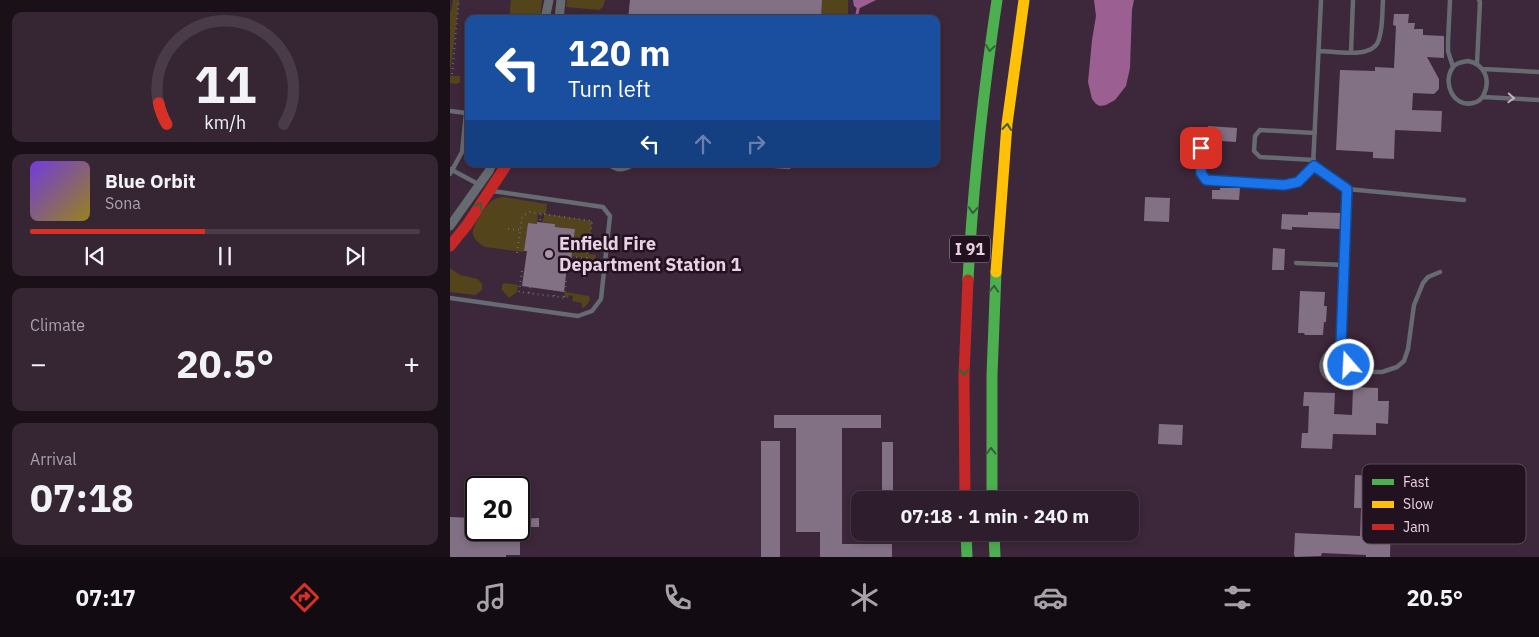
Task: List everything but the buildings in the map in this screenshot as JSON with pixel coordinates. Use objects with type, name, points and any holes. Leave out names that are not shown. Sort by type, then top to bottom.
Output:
[{"type":"main road","name":"I 91","points":[[965,491],[964,368],[970,242],[983,102],[997,0]]},
{"type":"main road","name":"I 91","points":[[992,491],[991,375],[996,262],[1008,121],[1024,0]]},
{"type":"main road","points":[[450,246],[467,225],[485,187],[504,167]]},
{"type":"main road","points":[[967,541],[968,557]]},
{"type":"main road","points":[[994,541],[995,557]]},
{"type":"street","points":[[546,15],[548,0]]},
{"type":"street","points":[[559,15],[561,0]]},
{"type":"street","points":[[450,226],[485,187],[491,167]]},
{"type":"lane","points":[[1201,148],[1201,173],[1206,180],[1284,185],[1298,182],[1314,166],[1321,0]]},
{"type":"lane","points":[[1351,52],[1353,0]]},
{"type":"lane","points":[[1319,51],[1364,53],[1375,48],[1379,40],[1383,0]]},
{"type":"lane","points":[[1450,0],[1448,51],[1453,67]]},
{"type":"lane","points":[[1477,63],[1479,0]]},
{"type":"lane","points":[[1468,61],[1477,63],[1483,70],[1486,79],[1486,89],[1483,97],[1477,102],[1467,104],[1457,101],[1451,94],[1449,84],[1453,67],[1459,62],[1468,61]]},
{"type":"lane","points":[[1483,70],[1539,72]]},
{"type":"lane","points":[[1483,97],[1539,100]]},
{"type":"lane","points":[[450,111],[465,113]]},
{"type":"lane","points":[[450,298],[578,316],[592,311],[601,299],[610,216],[603,207],[485,187],[451,171],[462,152],[465,123]]},
{"type":"lane","points":[[1314,160],[1260,157],[1254,151],[1254,143],[1255,136],[1260,130],[1315,133]]},
{"type":"lane","points":[[1314,166],[1347,189],[1464,200]]},
{"type":"lane","points":[[612,167],[622,170],[628,167]]},
{"type":"lane","points":[[1341,344],[1326,356],[1322,363],[1322,373],[1327,380],[1334,382],[1341,382],[1349,372],[1347,357],[1341,344],[1347,189]]},
{"type":"lane","points":[[1296,263],[1344,265]]},
{"type":"lane","points":[[1349,372],[1382,372],[1397,367],[1404,360],[1408,349],[1414,304],[1422,283],[1428,277],[1440,272]]},
{"type":"path","points":[[452,74],[459,0]]},
{"type":"path","points":[[517,252],[524,215],[530,212],[592,221],[584,282]]},
{"type":"path","points":[[540,220],[541,214]]},
{"type":"path","points":[[508,229],[520,230]]},
{"type":"path","points":[[571,256],[587,258]]},
{"type":"path","points":[[522,271],[519,292],[566,297],[566,280]]},
{"type":"path","points":[[529,293],[530,287]]},
{"type":"path","points":[[554,290],[554,296]]},
{"type":"shaded area","points":[[453,0],[459,0],[450,74],[450,12]]},
{"type":"shaded area","points":[[511,0],[542,0],[540,15],[509,15]]},
{"type":"shaded area","points":[[567,0],[605,0],[603,7],[599,10],[566,7]]},
{"type":"shaded area","points":[[822,0],[848,0],[848,15],[821,15]]},
{"type":"shaded area","points":[[853,0],[876,0],[858,9],[854,6]]},
{"type":"shaded area","points":[[1094,0],[1134,0],[1130,68],[1126,86],[1115,100],[1100,106],[1092,99],[1088,82],[1096,16]]},
{"type":"shaded area","points":[[450,74],[451,76],[460,76],[460,82],[457,84],[450,83]]},
{"type":"shaded area","points":[[503,197],[547,204],[546,214],[592,221],[588,254],[596,255],[594,269],[586,268],[587,258],[571,256],[575,229],[555,227],[555,224],[542,222],[545,214],[538,213],[537,224],[528,223],[524,252],[485,247],[479,243],[473,236],[475,224],[490,202]]},
{"type":"shaded area","points":[[450,268],[460,275],[478,279],[482,284],[482,290],[475,295],[450,292]]},
{"type":"shaded area","points":[[504,283],[518,285],[517,292],[509,298],[502,290]]},
{"type":"shaded area","points":[[565,292],[589,296],[590,300],[582,308],[582,303],[572,301],[573,296],[564,297]]},
{"type":"waterway","points":[[857,15],[858,9]]},
{"type":"traffic: fast","points":[[968,280],[979,140],[997,0]]},
{"type":"traffic: fast","points":[[992,491],[992,375],[996,272]]},
{"type":"traffic: fast","points":[[966,541],[967,557]]},
{"type":"traffic: fast","points":[[994,541],[995,557]]},
{"type":"traffic: slow","points":[[996,272],[1007,124],[1024,0]]},
{"type":"traffic: jam","points":[[450,246],[467,225],[505,167]]},
{"type":"traffic: jam","points":[[965,491],[964,375],[968,280]]},
{"type":"place","name":"Enfield Fire Department Station 1","points":[[549,254]]},
{"type":"route","points":[[1201,148],[1201,173],[1206,180],[1284,185],[1298,182],[1314,166],[1347,189],[1341,344],[1349,365]]}]
